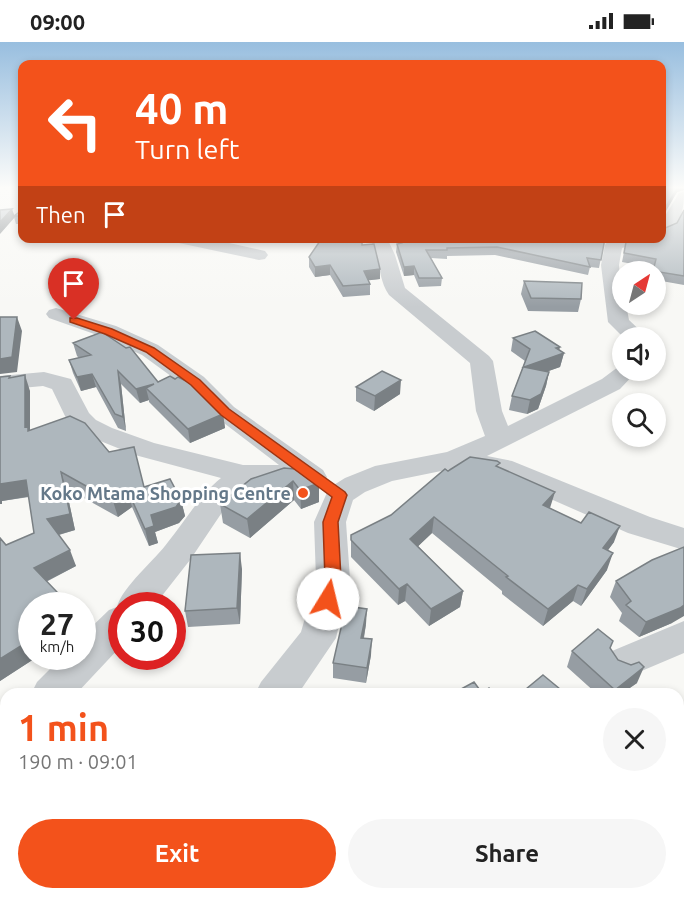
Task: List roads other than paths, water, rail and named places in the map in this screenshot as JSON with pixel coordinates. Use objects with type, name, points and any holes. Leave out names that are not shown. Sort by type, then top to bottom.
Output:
[{"type":"street","points":[[203,243],[259,255]]},
{"type":"street","points":[[379,243],[387,255],[389,276],[396,291],[482,361],[489,411],[500,440]]},
{"type":"street","points":[[621,243],[614,245],[610,265],[619,322],[625,327]]},
{"type":"street","points":[[56,314],[108,331],[150,350],[195,382],[225,412],[340,495]]},
{"type":"street","points":[[0,383],[44,379],[62,384],[78,416],[87,426],[144,449],[243,474],[311,476]]},
{"type":"street","points":[[280,688],[318,638],[333,579],[330,522],[340,495],[355,485],[385,473],[454,460],[500,440],[614,381]]},
{"type":"street","points":[[454,460],[502,466],[629,521],[684,539]]},
{"type":"street","points":[[146,592],[179,552],[216,498],[243,474]]},
{"type":"street","points":[[57,688],[108,635]]},
{"type":"street","points":[[625,662],[684,636]]},
{"type":"place","name":"Koko Mtama Shopping Centre","points":[[303,493]]}]
